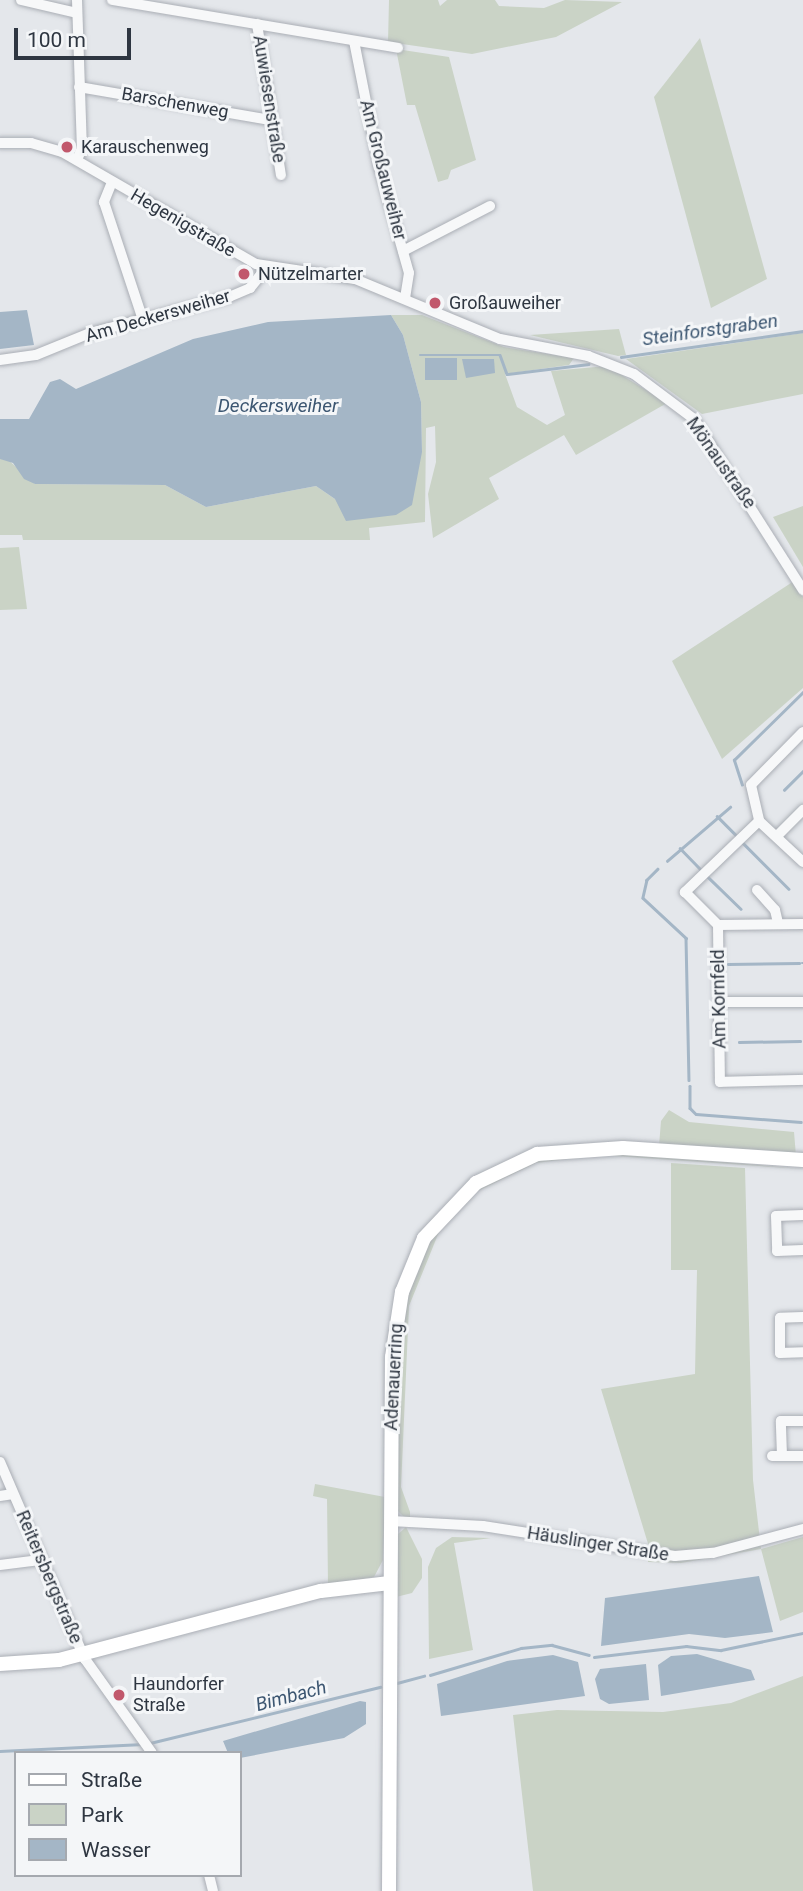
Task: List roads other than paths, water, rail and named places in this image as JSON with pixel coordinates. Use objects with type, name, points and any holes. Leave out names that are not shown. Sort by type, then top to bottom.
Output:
[{"type":"main road","name":"Adenauerring","points":[[389,1891],[392,1357],[399,1306],[417,1252],[454,1201],[512,1162],[568,1149],[803,1160]]},
{"type":"main road","points":[[0,1664],[83,1654],[321,1591],[390,1583]]},
{"type":"street","points":[[21,0],[77,13]]},
{"type":"street","points":[[77,0],[82,148],[77,159]]},
{"type":"street","points":[[112,0],[398,48]]},
{"type":"street","name":"Auwiesenstraße","points":[[257,23],[270,120],[281,175]]},
{"type":"street","name":"Am Großauweiher","points":[[354,41],[379,167],[410,278],[405,298]]},
{"type":"street","name":"Barschenweg","points":[[79,87],[270,120]]},
{"type":"street","name":"Hegenigstraße","points":[[0,144],[31,143],[77,159],[111,182],[267,267],[341,276],[405,298],[500,339],[611,363]]},
{"type":"street","points":[[111,182],[104,202],[143,320]]},
{"type":"street","points":[[403,251],[490,206]]},
{"type":"street","name":"Am Deckersweiher","points":[[0,360],[36,355],[90,332],[229,298],[250,288],[267,267]]},
{"type":"street","name":"Mönaustraße","points":[[611,363],[652,386],[694,419],[803,590]]},
{"type":"street","points":[[803,732],[751,785],[759,821],[803,862]]},
{"type":"street","points":[[777,836],[803,810]]},
{"type":"street","name":"Am Kornfeld","points":[[759,821],[685,892],[718,925],[720,1082],[803,1080]]},
{"type":"street","points":[[757,890],[775,910],[778,923]]},
{"type":"street","points":[[718,925],[803,924]]},
{"type":"street","points":[[721,1002],[803,1002]]},
{"type":"street","points":[[803,1215],[776,1216],[777,1251],[803,1250]]},
{"type":"street","points":[[803,1317],[780,1318],[780,1353],[803,1352]]},
{"type":"street","points":[[803,1420],[781,1421],[777,1456],[803,1455]]},
{"type":"street","name":"Reitersbergstraße","points":[[0,1462],[40,1560],[83,1654],[147,1747]]},
{"type":"street","points":[[0,1496],[13,1494]]},
{"type":"street","name":"Häuslinger Straße","points":[[391,1521],[483,1526],[675,1556],[713,1553],[803,1529]]},
{"type":"street","points":[[0,1565],[40,1560]]},
{"type":"water","points":[[27,310],[34,345],[0,349],[0,312]]},
{"type":"water","name":"Deckersweiher","points":[[391,315],[403,335],[421,402],[422,452],[412,505],[396,515],[346,521],[335,499],[316,486],[206,507],[165,485],[35,484],[24,479],[13,463],[0,459],[0,419],[29,419],[50,382],[60,379],[76,389],[193,339],[268,322]]},
{"type":"water","points":[[425,358],[457,358],[457,380],[425,380]]},
{"type":"water","points":[[462,359],[494,359],[495,373],[466,378]]},
{"type":"water","points":[[759,1576],[773,1632],[725,1638],[689,1634],[601,1646],[605,1598]]},
{"type":"water","points":[[697,1654],[751,1670],[755,1680],[661,1696],[658,1665],[671,1656]]},
{"type":"water","points":[[553,1655],[578,1662],[585,1696],[441,1716],[437,1684],[507,1661]]},
{"type":"water","points":[[646,1664],[649,1700],[609,1704],[600,1699],[595,1679],[600,1669]]},
{"type":"water","points":[[360,1701],[366,1702],[366,1724],[344,1738],[242,1758],[242,1751],[227,1751],[223,1741]]},
{"type":"waterway","name":"Steinforstgraben","points":[[621,357],[803,331]]},
{"type":"waterway","name":"Steinforstgraben","points":[[420,355],[500,355],[507,374],[588,364]]},
{"type":"waterway","points":[[742,785],[734,760],[803,692]]},
{"type":"waterway","points":[[784,790],[803,771]]},
{"type":"waterway","points":[[667,861],[730,807]]},
{"type":"waterway","points":[[717,816],[737,836]]},
{"type":"waterway","points":[[742,842],[789,889]]},
{"type":"waterway","points":[[680,848],[702,871]]},
{"type":"waterway","points":[[658,869],[647,880],[643,898],[686,938],[689,1080]]},
{"type":"waterway","points":[[707,876],[741,909]]},
{"type":"waterway","points":[[728,964],[799,963]]},
{"type":"waterway","points":[[739,1042],[800,1041]]},
{"type":"waterway","points":[[690,1086],[690,1108],[696,1114],[801,1122]]},
{"type":"waterway","name":"Bimbach","points":[[594,1657],[686,1646],[721,1650],[803,1633]]},
{"type":"waterway","name":"Bimbach","points":[[430,1675],[521,1648],[552,1645],[589,1655]]},
{"type":"waterway","name":"Bimbach","points":[[397,1683],[424,1676]]},
{"type":"waterway","name":"Bimbach","points":[[150,1743],[380,1687]]},
{"type":"waterway","name":"Bimbach","points":[[0,1751],[143,1744]]},
{"type":"place","name":"Karauschenweg","points":[[67,147]]},
{"type":"place","name":"Nützelmarter","points":[[244,274]]},
{"type":"place","name":"Großauweiher","points":[[435,303]]},
{"type":"place","name":"Haundorfer Straße","points":[[119,1695]]}]
